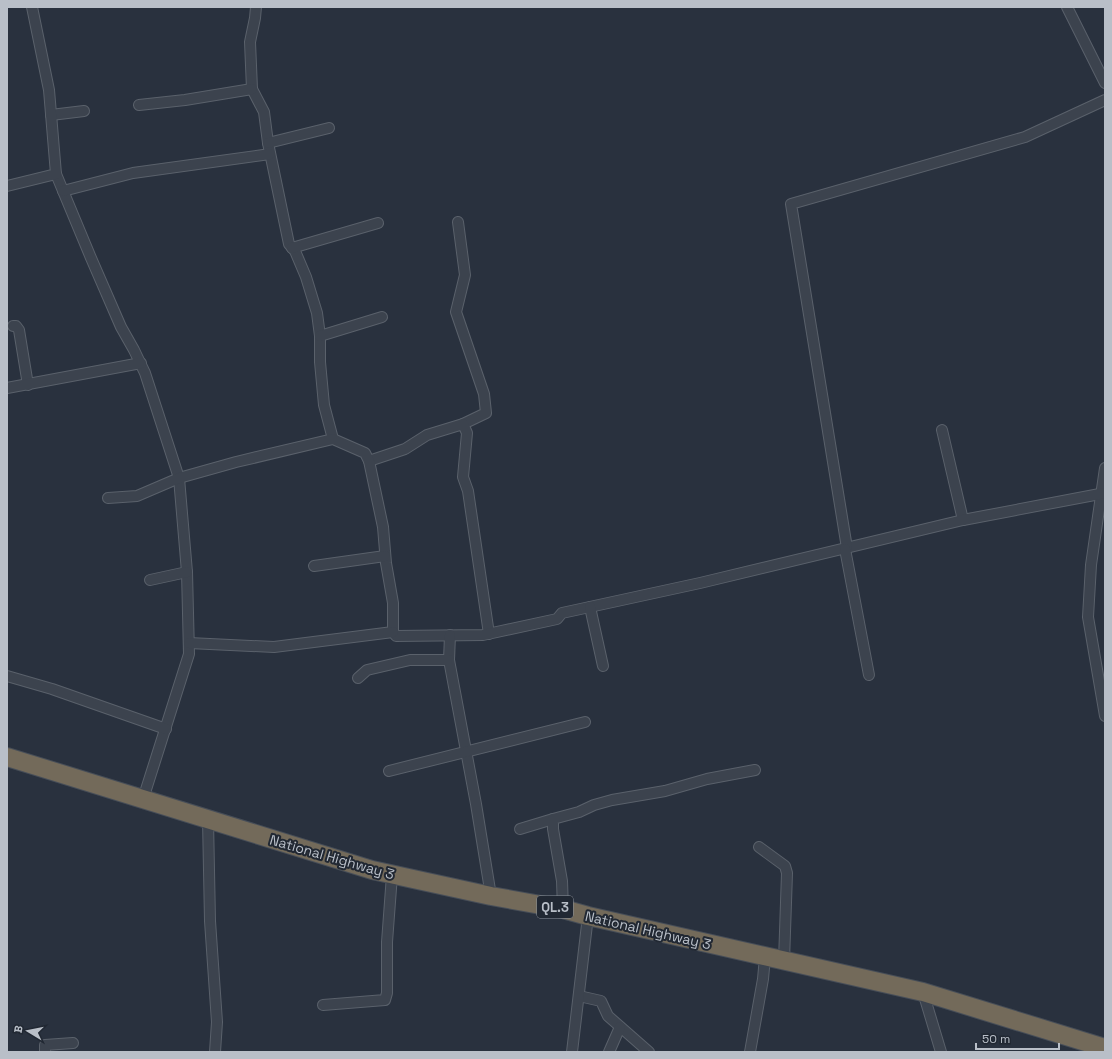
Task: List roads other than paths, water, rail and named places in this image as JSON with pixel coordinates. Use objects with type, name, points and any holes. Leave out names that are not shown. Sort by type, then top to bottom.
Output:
[{"type":"highway","name":"National Highway 3","points":[[7,757],[372,870],[491,896],[563,909],[765,957],[923,992],[1105,1048]]},
{"type":"street","points":[[32,7],[48,90],[56,174],[122,327],[141,363],[179,478],[187,572],[189,654],[143,799]]},
{"type":"street","points":[[256,7],[250,42],[252,89],[264,112],[270,154],[289,244],[306,277],[317,313],[320,336],[320,362],[324,405],[333,439]]},
{"type":"street","points":[[1067,7],[1105,83]]},
{"type":"street","points":[[139,105],[185,100],[252,89]]},
{"type":"street","points":[[869,675],[846,548],[791,204],[1025,137],[1105,100]]},
{"type":"street","points":[[51,115],[84,111]]},
{"type":"street","points":[[268,143],[329,128]]},
{"type":"street","points":[[63,191],[134,173],[270,154]]},
{"type":"street","points":[[7,186],[56,174]]},
{"type":"street","points":[[370,461],[405,449],[427,435],[463,424],[486,413],[484,394],[456,312],[465,275],[458,222]]},
{"type":"street","points":[[292,248],[378,223]]},
{"type":"street","points":[[320,336],[382,317]]},
{"type":"street","points":[[12,326],[16,326],[19,330],[28,385]]},
{"type":"street","points":[[7,388],[141,363]]},
{"type":"street","points":[[463,424],[467,433],[463,477],[468,491],[489,634]]},
{"type":"street","points":[[942,430],[963,520]]},
{"type":"street","points":[[108,498],[137,496],[179,478],[236,462],[333,439],[365,453],[370,461],[384,527],[385,556],[393,603],[393,632],[396,636],[489,634],[557,619],[562,613],[700,583],[963,520],[1103,494]]},
{"type":"street","points":[[1105,468],[1103,494],[1091,565],[1088,617],[1101,674],[1105,716]]},
{"type":"street","points":[[314,566],[385,556]]},
{"type":"street","points":[[150,580],[187,572]]},
{"type":"street","points":[[590,607],[603,666]]},
{"type":"street","points":[[189,643],[274,647],[393,632]]},
{"type":"street","points":[[450,635],[449,660],[491,896]]},
{"type":"street","points":[[358,678],[367,670],[410,660],[449,660]]},
{"type":"street","points":[[7,676],[52,689],[166,729]]},
{"type":"street","points":[[389,772],[585,722]]},
{"type":"street","points":[[520,829],[579,812],[594,805],[612,800],[665,792],[707,779],[755,770]]},
{"type":"street","points":[[553,819],[553,830],[562,881],[563,909]]},
{"type":"street","points":[[208,820],[210,921],[217,1022],[215,1052]]},
{"type":"street","points":[[759,847],[785,866],[787,873],[784,961]]},
{"type":"street","points":[[323,1005],[385,1000],[387,993],[387,942],[392,875]]},
{"type":"street","points":[[572,1052],[588,916]]},
{"type":"street","points":[[750,1052],[763,979],[765,957]]},
{"type":"street","points":[[923,992],[941,1052]]},
{"type":"street","points":[[579,996],[601,1001],[608,1016],[649,1052]]},
{"type":"street","points":[[609,1052],[620,1027]]},
{"type":"street","points":[[45,1052],[45,1045],[72,1043]]}]
